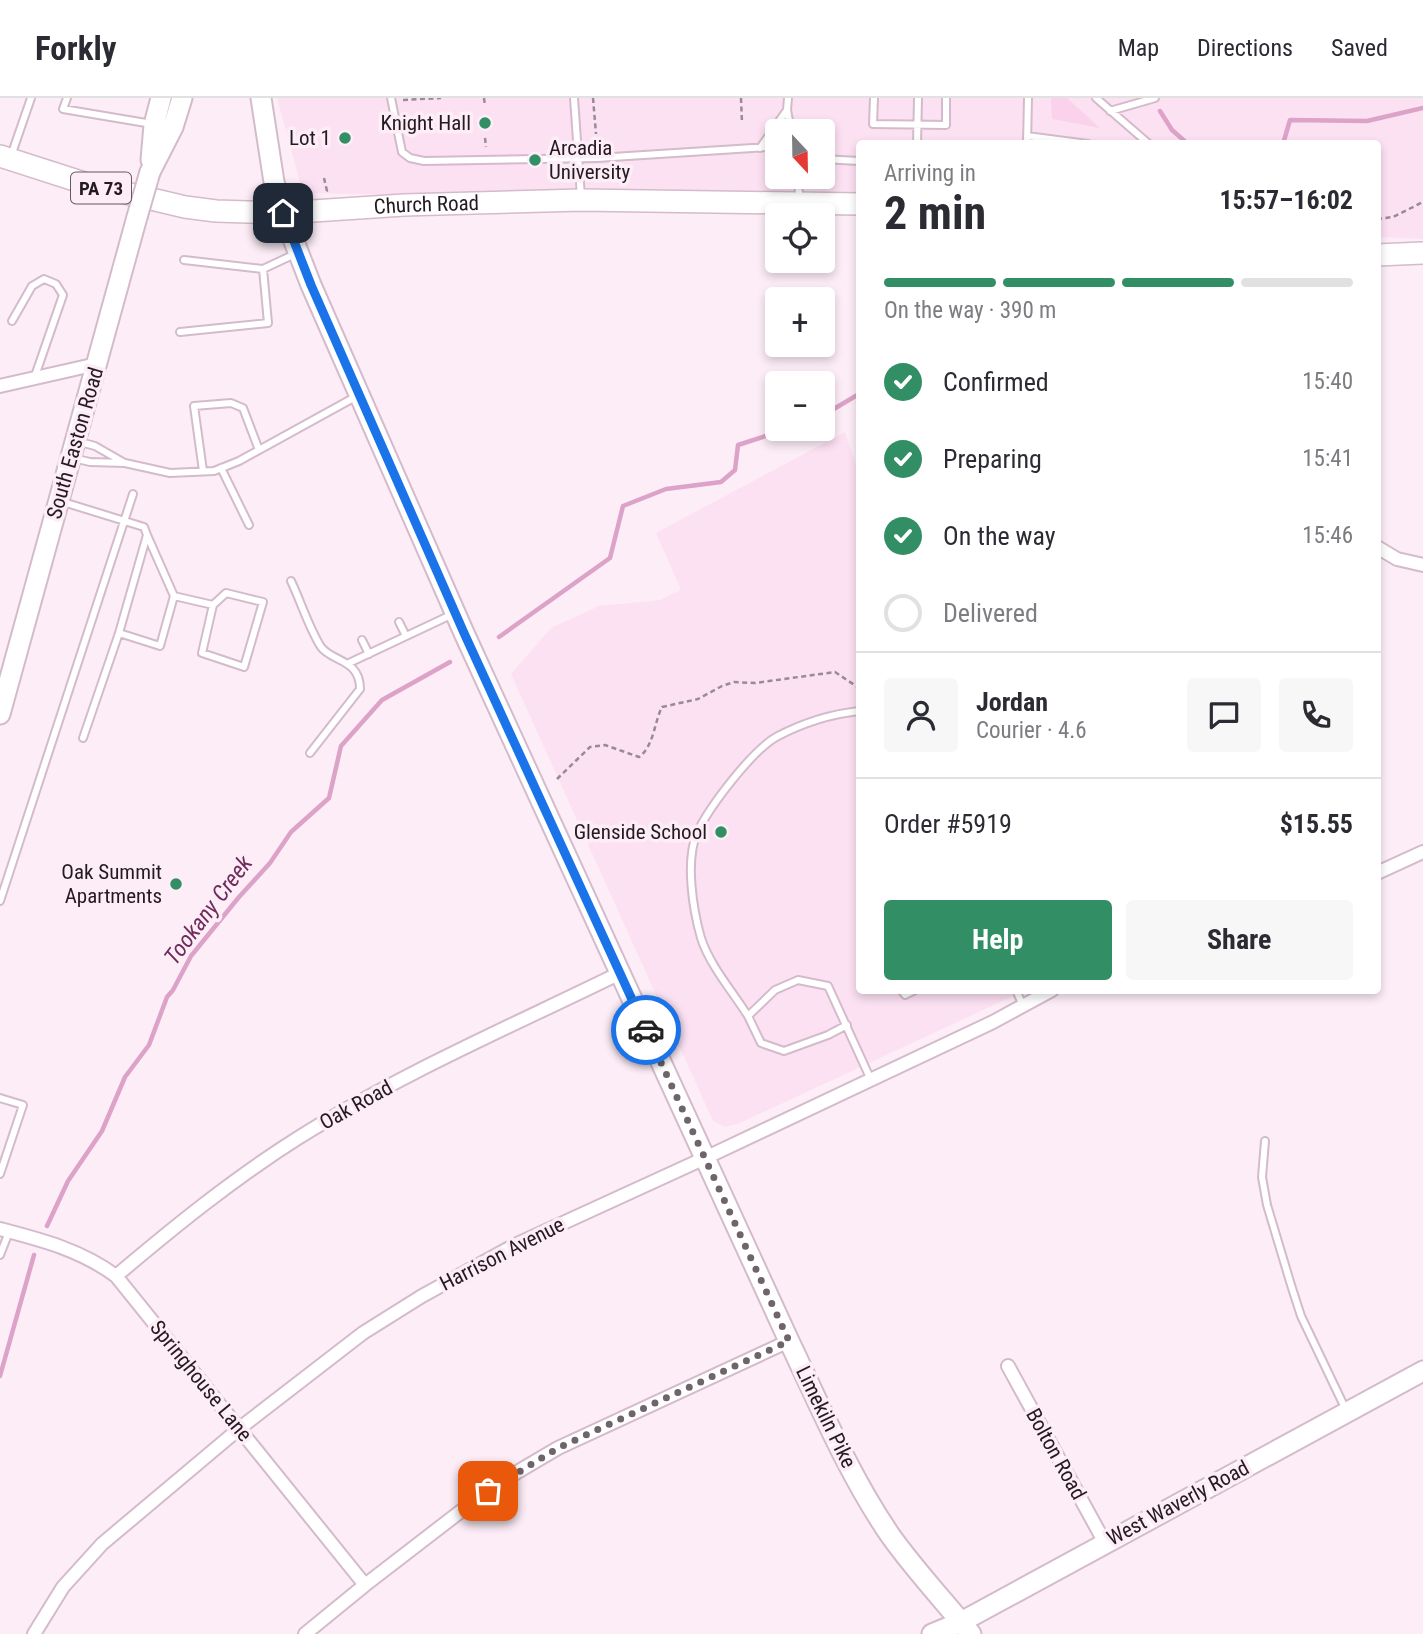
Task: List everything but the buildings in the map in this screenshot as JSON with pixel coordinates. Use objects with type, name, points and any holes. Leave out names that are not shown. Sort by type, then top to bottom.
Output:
[{"type":"main road","name":"South Easton Road","points":[[150,172],[154,124],[161,98]]},
{"type":"main road","name":"South Easton Road","points":[[0,714],[150,172],[173,127],[182,98]]},
{"type":"main road","name":"Limekiln Pike","points":[[261,98],[274,182],[298,252],[455,614],[789,1341],[863,1492],[891,1536],[966,1628]]},
{"type":"main road","name":"Church Road","points":[[5,158],[84,183],[185,207],[216,211],[283,213],[404,205],[581,200],[800,203]]},
{"type":"main road","name":"Church Road","points":[[835,204],[856,204]]},
{"type":"main road","points":[[1381,255],[1423,253]]},
{"type":"main road","name":"West Waverly Road","points":[[932,1634],[966,1628],[1105,1543],[1423,1371]]},
{"type":"street","points":[[0,386],[97,364]]},
{"type":"street","points":[[1381,549],[1397,559],[1423,565]]},
{"type":"street","points":[[1381,871],[1423,852]]},
{"type":"street","name":"Oak Road","points":[[116,1276],[191,1213],[298,1138],[397,1081],[620,973]]},
{"type":"street","name":"Harrison Avenue","points":[[34,1634],[63,1587],[102,1544],[240,1428],[363,1333],[422,1296],[515,1245],[871,1080],[1045,994]]},
{"type":"street","name":"Springhouse Lane","points":[[4,1230],[55,1244],[88,1257],[116,1276],[365,1585]]},
{"type":"street","points":[[305,1634],[488,1491],[558,1448],[789,1341]]},
{"type":"street","name":"Bolton Road","points":[[1008,1366],[1105,1543]]},
{"type":"lane","points":[[5,158],[30,98]]},
{"type":"lane","points":[[67,98],[63,109],[154,124]]},
{"type":"lane","points":[[391,98],[402,152],[410,158],[424,161],[579,158],[765,149]]},
{"type":"lane","points":[[574,98],[581,200]]},
{"type":"lane","points":[[788,98],[789,119]]},
{"type":"lane","points":[[874,98],[873,124],[917,126],[946,125],[946,98]]},
{"type":"lane","points":[[917,140],[918,98]]},
{"type":"lane","points":[[1027,140],[1028,98]]},
{"type":"lane","points":[[1096,98],[1144,140]]},
{"type":"lane","points":[[1110,111],[1155,98]]},
{"type":"lane","points":[[760,148],[787,110]]},
{"type":"lane","points":[[835,160],[856,161]]},
{"type":"lane","points":[[798,189],[800,203]]},
{"type":"lane","points":[[184,260],[263,269],[298,252]]},
{"type":"lane","points":[[180,332],[268,323],[263,269]]},
{"type":"lane","points":[[12,321],[32,286],[44,279],[56,284],[63,295],[34,378]]},
{"type":"lane","points":[[74,449],[90,462],[125,463],[170,473],[221,468],[359,395]]},
{"type":"lane","points":[[203,471],[194,406],[231,404],[243,408],[259,450]]},
{"type":"lane","points":[[74,449],[95,446],[125,463]]},
{"type":"lane","points":[[221,468],[249,526]]},
{"type":"lane","points":[[0,901],[132,494]]},
{"type":"lane","points":[[59,501],[144,527],[148,535],[174,596],[160,646],[119,633]]},
{"type":"lane","points":[[83,738],[119,633],[148,535]]},
{"type":"lane","points":[[291,581],[323,649],[349,663],[360,684],[360,689],[310,753]]},
{"type":"lane","points":[[226,593],[263,602],[244,667],[202,653],[213,606],[226,593]]},
{"type":"lane","points":[[174,596],[213,606]]},
{"type":"lane","points":[[349,663],[455,614]]},
{"type":"lane","points":[[399,622],[406,636]]},
{"type":"lane","points":[[362,640],[369,654]]},
{"type":"lane","points":[[847,1025],[784,1051],[761,1043],[748,1016],[702,940],[691,869],[696,835],[718,799],[748,763],[776,737],[840,713],[856,711]]},
{"type":"lane","points":[[748,1016],[775,990],[798,980],[828,986],[871,1080]]},
{"type":"lane","points":[[1018,994],[1023,1006]]},
{"type":"lane","points":[[0,1098],[23,1105],[0,1174]]},
{"type":"lane","points":[[1265,1141],[1262,1177],[1267,1205],[1291,1285],[1301,1316],[1347,1412]]},
{"type":"lane","points":[[0,1255],[4,1230]]},
{"type":"path","points":[[403,100],[440,98]]},
{"type":"path","points":[[484,98],[485,106]]},
{"type":"path","points":[[593,98],[596,134]]},
{"type":"path","points":[[741,98],[742,123]]},
{"type":"path","points":[[485,138],[486,147]]},
{"type":"path","points":[[322,194],[327,191],[324,178]]},
{"type":"path","points":[[1381,218],[1393,217],[1423,202]]},
{"type":"path","points":[[557,779],[590,747],[605,745],[639,757],[645,753],[653,736],[662,708],[698,699],[722,685],[835,672],[856,686]]},
{"type":"shaded area","name":"Arcadia University","points":[[277,98],[1423,98],[1423,239],[1381,237],[1381,140],[856,140],[856,210],[835,209],[835,203],[765,203],[765,205],[642,199],[303,193]]},
{"type":"shaded area","points":[[1051,98],[1067,98],[1100,128],[1052,119]]},
{"type":"shaded area","name":"Glenside School","points":[[845,432],[856,465],[856,994],[1018,994],[740,1123],[725,1127],[713,1121],[511,674],[551,628],[599,606],[660,600],[681,590],[656,533],[828,441],[835,441],[835,437]]},
{"type":"waterway","name":"Tookany Creek","points":[[1284,140],[1290,120],[1367,121],[1423,108]]},
{"type":"waterway","points":[[1160,111],[1172,130],[1183,140]]},
{"type":"waterway","name":"Tookany Creek","points":[[835,408],[856,396]]},
{"type":"waterway","name":"Tookany Creek","points":[[499,637],[610,558],[623,506],[666,489],[721,482],[735,470],[738,445],[765,436]]},
{"type":"waterway","name":"Tookany Creek","points":[[47,1226],[68,1181],[102,1131],[125,1077],[149,1045],[167,997],[191,956],[270,863],[291,832],[329,798],[341,746],[382,700],[450,662]]},
{"type":"waterway","name":"Tookany Creek","points":[[0,1376],[34,1255]]},
{"type":"way so far","points":[[488,1491],[558,1448],[789,1341],[646,1030]]},
{"type":"place","name":"Knight Hall","points":[[485,123]]},
{"type":"place","name":"Lot 1","points":[[345,138]]},
{"type":"place","name":"Arcadia University","points":[[535,160]]},
{"type":"place","name":"Glenside School","points":[[721,832]]},
{"type":"place","name":"Oak Summit Apartments","points":[[176,884]]},
{"type":"route","points":[[283,213],[311,285],[464,633],[646,1030]]}]
